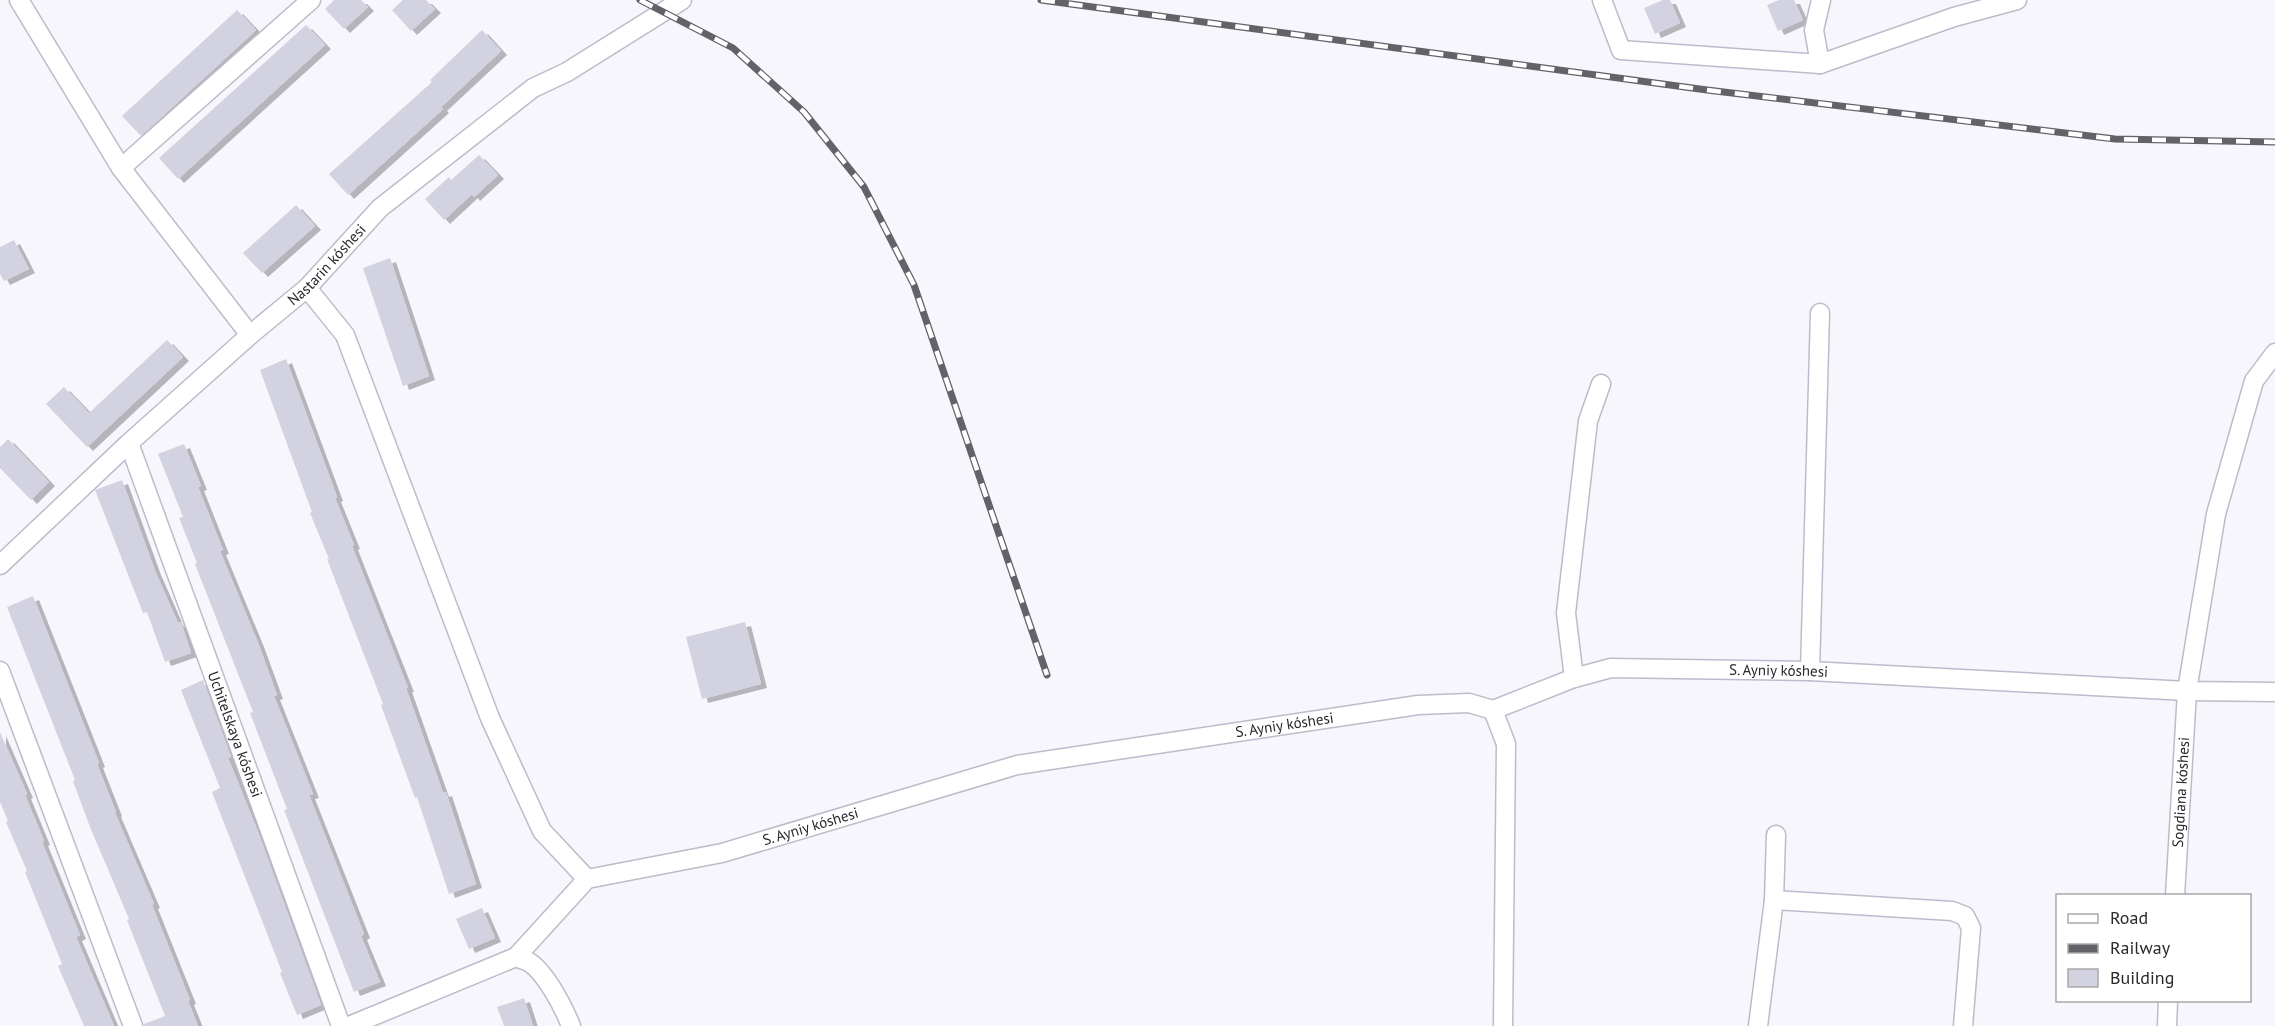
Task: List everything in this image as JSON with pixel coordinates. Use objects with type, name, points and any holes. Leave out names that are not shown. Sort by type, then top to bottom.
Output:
[{"type":"street","points":[[19,0],[122,168],[250,335]]},
{"type":"street","points":[[122,168],[311,0]]},
{"type":"street","name":"Nastarin kóshesi","points":[[0,565],[129,443],[250,335],[307,288],[380,208],[533,88],[567,72],[682,0]]},
{"type":"street","points":[[1602,0],[1621,50],[1820,64],[1954,17],[2017,0]]},
{"type":"street","points":[[1820,64],[1814,30],[1821,0]]},
{"type":"street","points":[[307,288],[345,335],[490,718],[542,831],[587,879],[516,957],[350,1026]]},
{"type":"street","points":[[1810,671],[1820,313]]},
{"type":"street","name":"Sogdiana kóshesi","points":[[2175,894],[2187,691],[2216,514],[2254,381],[2275,354]]},
{"type":"street","points":[[1574,678],[1566,613],[1587,432],[1601,384]]},
{"type":"street","name":"Uchitelskaya kóshesi","points":[[129,443],[341,1026]]},
{"type":"street","name":"S. Ayniy kóshesi","points":[[587,879],[722,853],[1017,765],[1418,705],[1469,703],[1492,710],[1574,678],[1611,668],[1810,671],[2187,691],[2275,692]]},
{"type":"street","points":[[0,671],[133,1026]]},
{"type":"street","points":[[1492,710],[1506,744],[1503,1026]]},
{"type":"street","points":[[1758,1026],[1774,900],[1776,835]]},
{"type":"street","points":[[1774,900],[1952,910],[1965,916],[1971,928],[1963,1026]]},
{"type":"street","points":[[516,957],[530,963],[543,976],[567,1014],[571,1026]]},
{"type":"street","points":[[2167,1026],[2168,1002]]},
{"type":"building","points":[[334,0],[361,0],[368,7],[344,29],[325,9]]},
{"type":"building","points":[[403,0],[426,0],[435,9],[411,31],[392,10]]},
{"type":"building","points":[[1663,0],[1670,0],[1680,23],[1655,34],[1644,8]]},
{"type":"building","points":[[1779,0],[1794,0],[1803,20],[1778,31],[1767,5]]},
{"type":"building","points":[[237,10],[256,30],[141,136],[122,116]]},
{"type":"building","points":[[306,25],[325,45],[178,179],[159,158]]},
{"type":"building","points":[[482,30],[501,51],[441,107],[443,109],[348,195],[329,174],[432,82],[430,80]]},
{"type":"building","points":[[479,155],[498,175],[474,197],[472,194],[444,220],[425,199],[449,177],[451,180]]},
{"type":"building","points":[[296,205],[315,226],[262,273],[243,253]]},
{"type":"building","points":[[14,240],[29,269],[4,281],[0,274],[0,247]]},
{"type":"building","points":[[390,258],[429,376],[403,386],[363,268]]},
{"type":"building","points":[[167,340],[183,357],[87,447],[46,404],[64,387],[89,413]]},
{"type":"building","points":[[286,359],[354,545],[352,546],[408,688],[406,688],[443,793],[446,792],[476,884],[449,894],[417,797],[415,798],[381,705],[383,704],[310,513],[312,512],[260,370]]},
{"type":"building","points":[[8,439],[49,482],[31,500],[0,468],[0,447]]},
{"type":"building","points":[[184,444],[223,550],[220,551],[258,643],[277,695],[274,696],[313,794],[309,795],[364,934],[361,936],[380,982],[354,992],[284,810],[287,809],[250,713],[253,712],[195,564],[197,563],[179,518],[183,517],[158,454]]},
{"type":"building","points":[[122,480],[155,571],[178,623],[181,622],[191,653],[165,662],[147,612],[143,613],[95,490]]},
{"type":"building","points":[[33,596],[99,763],[97,764],[115,813],[154,904],[152,905],[198,1026],[144,1026],[144,1024],[165,1016],[127,920],[129,919],[90,827],[73,781],[75,780],[7,607]]},
{"type":"building","points":[[745,622],[761,684],[702,699],[686,637]]},
{"type":"building","points":[[203,680],[231,757],[228,758],[258,832],[321,1005],[297,1015],[212,792],[220,788],[181,690]]},
{"type":"building","points":[[0,732],[27,794],[25,795],[44,841],[42,842],[80,935],[76,937],[114,1026],[84,1026],[58,966],[62,964],[0,802]]},
{"type":"building","points":[[482,908],[495,938],[469,949],[456,919]]},
{"type":"building","points":[[524,998],[533,1026],[504,1026],[497,1007]]},
{"type":"railway","points":[[640,0],[733,48],[804,112],[864,187],[914,285],[1047,675]]},
{"type":"railway","points":[[1041,0],[1707,90],[2115,139],[2275,142]]}]
